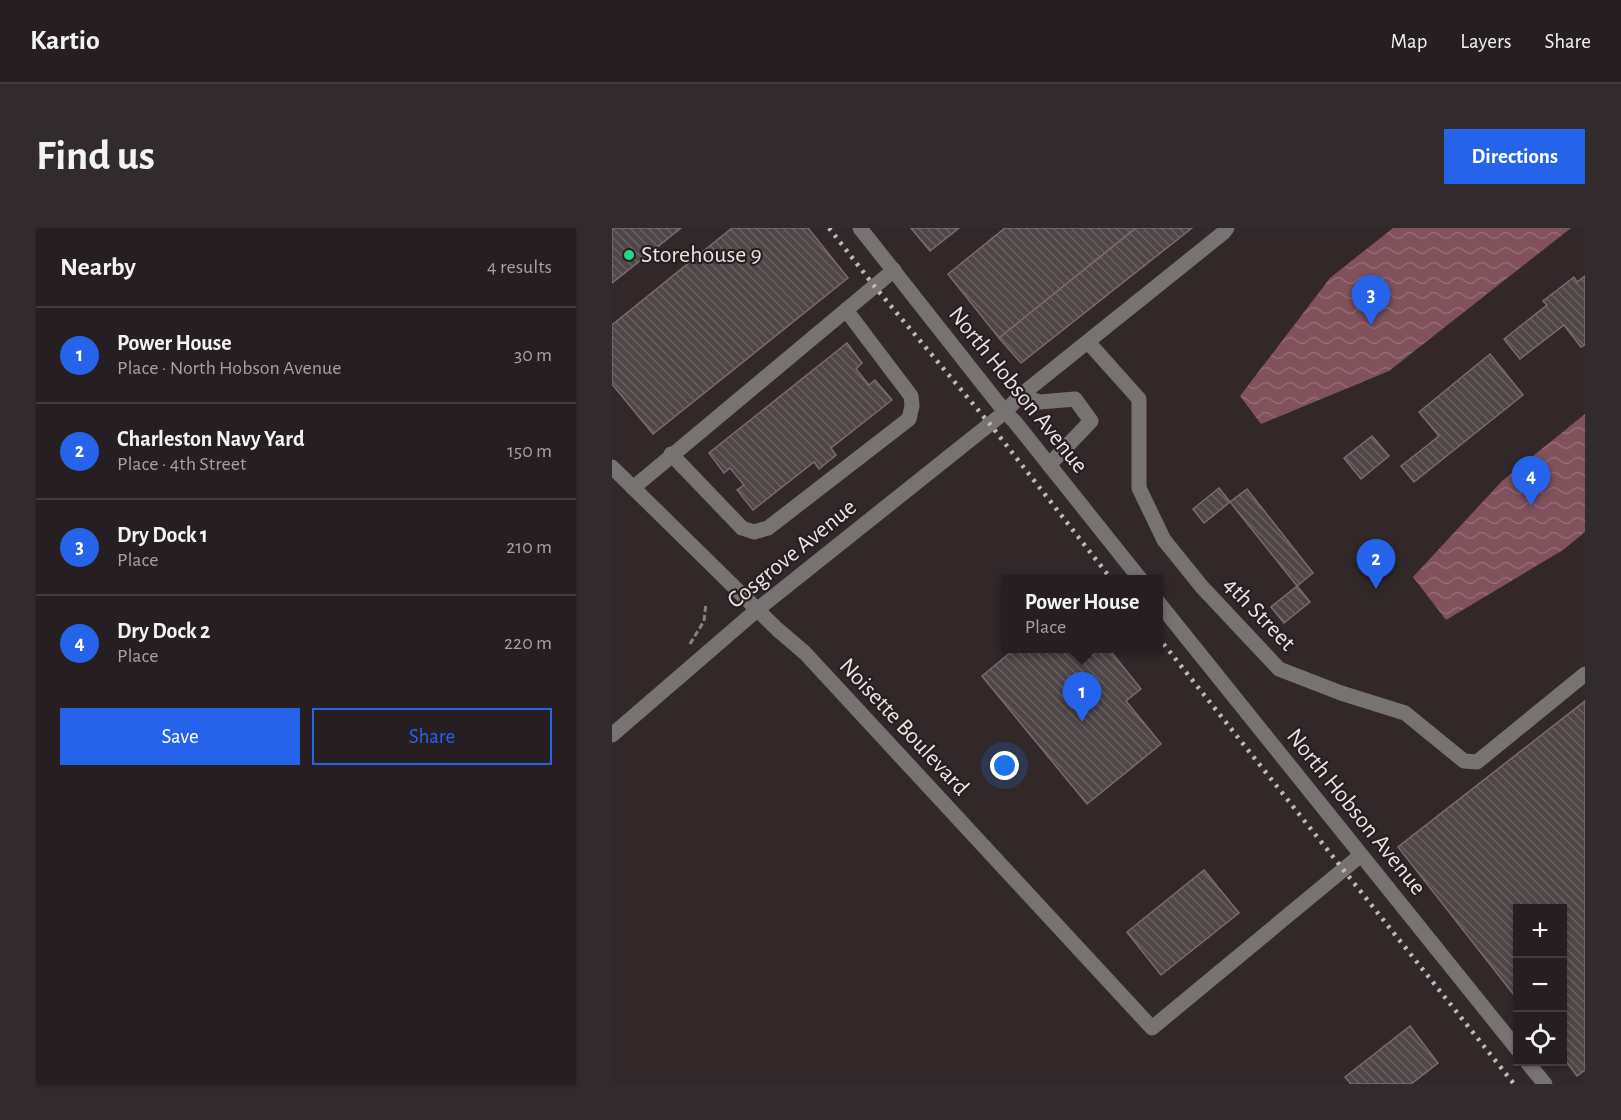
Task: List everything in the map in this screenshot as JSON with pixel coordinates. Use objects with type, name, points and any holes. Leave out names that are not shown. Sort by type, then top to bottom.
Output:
[{"type":"street","name":"North Hobson Avenue","points":[[860,228],[1138,575]]},
{"type":"street","name":"Cosgrove Avenue","points":[[612,735],[758,609],[1005,412],[1020,396],[1227,228]]},
{"type":"street","points":[[633,488],[894,270]]},
{"type":"street","points":[[671,454],[742,528],[754,532],[768,528],[909,419],[912,406],[911,396],[846,310]]},
{"type":"street","name":"4th Street","points":[[1088,342],[1139,399],[1139,488],[1164,540],[1202,587],[1279,669],[1341,693],[1405,713],[1464,761],[1478,762],[1585,674]]},
{"type":"street","points":[[1020,396],[1040,402],[1075,399],[1091,421],[1049,465]]},
{"type":"street","name":"Noisette Boulevard","points":[[612,467],[805,652],[1152,1028],[1361,855]]},
{"type":"street","name":"North Hobson Avenue","points":[[1163,608],[1513,1044]]},
{"type":"street","points":[[1530,1066],[1545,1084]]},
{"type":"water","points":[[1393,228],[1571,228],[1389,371],[1261,424],[1240,396],[1330,278]]},
{"type":"water","points":[[1585,414],[1585,532],[1563,550],[1446,620],[1413,577],[1502,481]]},
{"type":"building","name":"Storehouse 9","points":[[612,228],[681,228],[612,283]]},
{"type":"building","points":[[732,228],[808,228],[848,278],[653,434],[612,384],[612,325]]},
{"type":"building","points":[[911,228],[959,228],[930,251]]},
{"type":"building","points":[[1005,228],[1136,228],[999,338],[948,274]]},
{"type":"building","points":[[1136,228],[1192,228],[1021,363],[999,338]]},
{"type":"building","points":[[1585,276],[1585,345],[1581,347],[1564,325],[1520,359],[1504,339],[1547,305],[1543,301],[1574,277],[1577,282]]},
{"type":"building","points":[[847,343],[862,363],[856,369],[869,385],[875,380],[892,400],[831,448],[836,455],[819,469],[814,462],[753,510],[737,490],[744,485],[730,468],[724,473],[709,453]]},
{"type":"building","points":[[1490,354],[1523,395],[1414,482],[1401,466],[1439,436],[1419,412]]},
{"type":"building","points":[[1372,436],[1389,456],[1361,479],[1344,458]]},
{"type":"building","points":[[1219,488],[1230,502],[1204,523],[1193,509]]},
{"type":"building","points":[[1247,489],[1313,573],[1297,586],[1230,502]]},
{"type":"building","points":[[1297,586],[1310,602],[1284,623],[1271,607]]},
{"type":"building","points":[[1010,653],[1090,653],[1092,655],[1112,653],[1141,689],[1126,701],[1161,744],[1087,804],[982,676]]},
{"type":"building","points":[[1585,701],[1585,1070],[1577,1076],[1567,1062],[1567,904],[1513,904],[1513,994],[1398,847]]},
{"type":"building","points":[[1204,870],[1239,913],[1161,975],[1127,932]]},
{"type":"building","points":[[1410,1026],[1438,1063],[1411,1084],[1351,1084],[1345,1077]]},
{"type":"railway","points":[[829,228],[875,287],[989,423],[1108,575]]},
{"type":"railway","points":[[1163,643],[1514,1084]]},
{"type":"place","name":"Storehouse 9","points":[[629,255]]},
{"type":"place","name":"Dry Dock 1","points":[[1371,325]]},
{"type":"place","name":"Dry Dock 2","points":[[1531,506]]},
{"type":"place","name":"Charleston Navy Yard","points":[[1376,589]]},
{"type":"place","name":"Power House","points":[[1082,722]]}]
